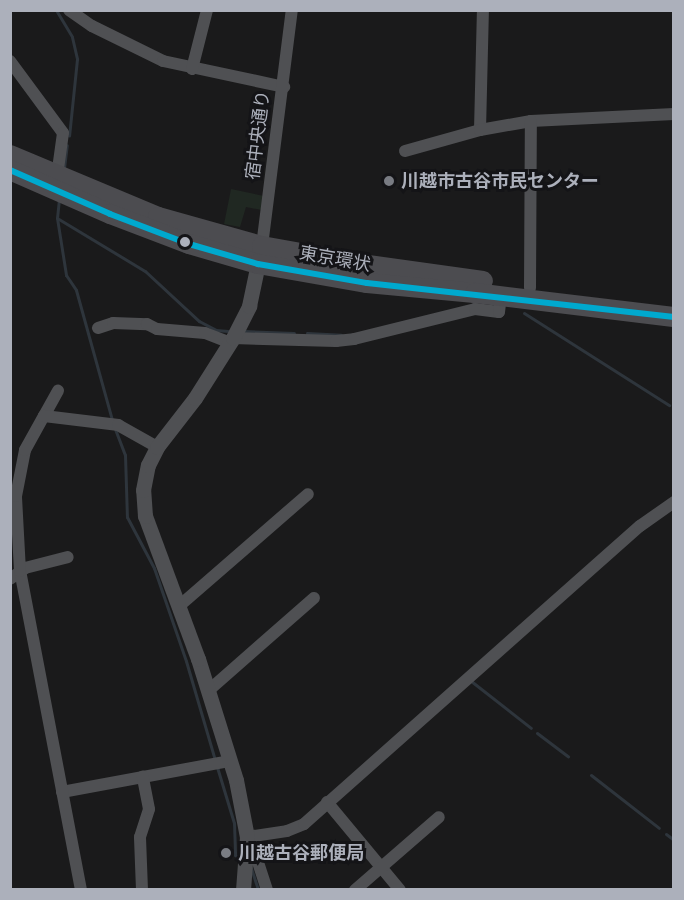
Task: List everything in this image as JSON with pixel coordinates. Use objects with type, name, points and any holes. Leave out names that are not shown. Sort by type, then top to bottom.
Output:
[{"type":"highway","name":"東京環状","points":[[10,155],[158,217],[260,255],[367,283],[501,296],[674,317]]},
{"type":"highway","name":"東京環状","points":[[10,170],[110,214],[189,244],[260,255],[368,265],[530,288],[674,304]]},
{"type":"street","points":[[69,10],[92,26],[163,61],[284,87]]},
{"type":"street","points":[[192,69],[207,10]]},
{"type":"street","name":"宿中央通り","points":[[260,255],[284,87],[292,10]]},
{"type":"street","points":[[480,130],[483,10]]},
{"type":"street","points":[[10,61],[63,133],[57,176]]},
{"type":"street","points":[[405,151],[480,130],[531,121],[674,114]]},
{"type":"street","points":[[530,288],[531,121]]},
{"type":"street","points":[[231,890],[243,889],[247,841],[230,761],[143,506],[145,476],[157,447],[195,398],[232,341],[249,306],[260,255]]},
{"type":"street","points":[[98,328],[113,323],[147,324],[157,329],[205,333],[232,341],[336,341],[354,339],[475,309],[499,312],[501,296]]},
{"type":"street","points":[[58,391],[25,450],[13,495],[15,575],[81,890]]},
{"type":"street","points":[[44,416],[118,424],[157,447]]},
{"type":"street","points":[[178,607],[308,494]]},
{"type":"street","points":[[247,841],[297,828],[640,526],[674,502]]},
{"type":"street","points":[[15,575],[68,556]]},
{"type":"street","points":[[208,691],[314,598]]},
{"type":"street","points":[[62,792],[230,761]]},
{"type":"street","points":[[142,890],[140,837],[149,809],[143,777]]},
{"type":"street","points":[[327,802],[400,890]]},
{"type":"street","points":[[355,890],[439,817]]},
{"type":"street","points":[[247,841],[255,853],[267,890]]},
{"type":"shaded area","points":[[231,189],[264,196],[262,210],[246,207],[240,227],[224,224]]},
{"type":"waterway","points":[[56,10],[72,37],[77,59],[69,136]]},
{"type":"waterway","points":[[64,168],[67,145]]},
{"type":"waterway","points":[[59,199],[57,218],[66,275],[76,290],[112,420]]},
{"type":"waterway","points":[[57,218],[145,271],[199,321],[216,330],[228,331]]},
{"type":"waterway","points":[[524,313],[669,405]]},
{"type":"waterway","points":[[244,331],[294,333]]},
{"type":"waterway","points":[[307,333],[341,335]]},
{"type":"waterway","points":[[115,429],[125,455],[127,517],[154,568],[186,661],[215,760]]},
{"type":"waterway","points":[[471,681],[531,728]]},
{"type":"waterway","points":[[537,733],[568,756]]},
{"type":"waterway","points":[[217,767],[234,823],[235,855],[241,859]]},
{"type":"waterway","points":[[591,775],[659,828]]},
{"type":"waterway","points":[[666,834],[674,840]]},
{"type":"waterway","points":[[251,868],[258,890]]},
{"type":"transit line","points":[[10,170],[110,214],[189,244],[258,264],[367,283],[674,317]]},
{"type":"place","name":"川越市古谷市民センター","points":[[389,181]]},
{"type":"place","name":"川越古谷郵便局","points":[[226,853]]}]
